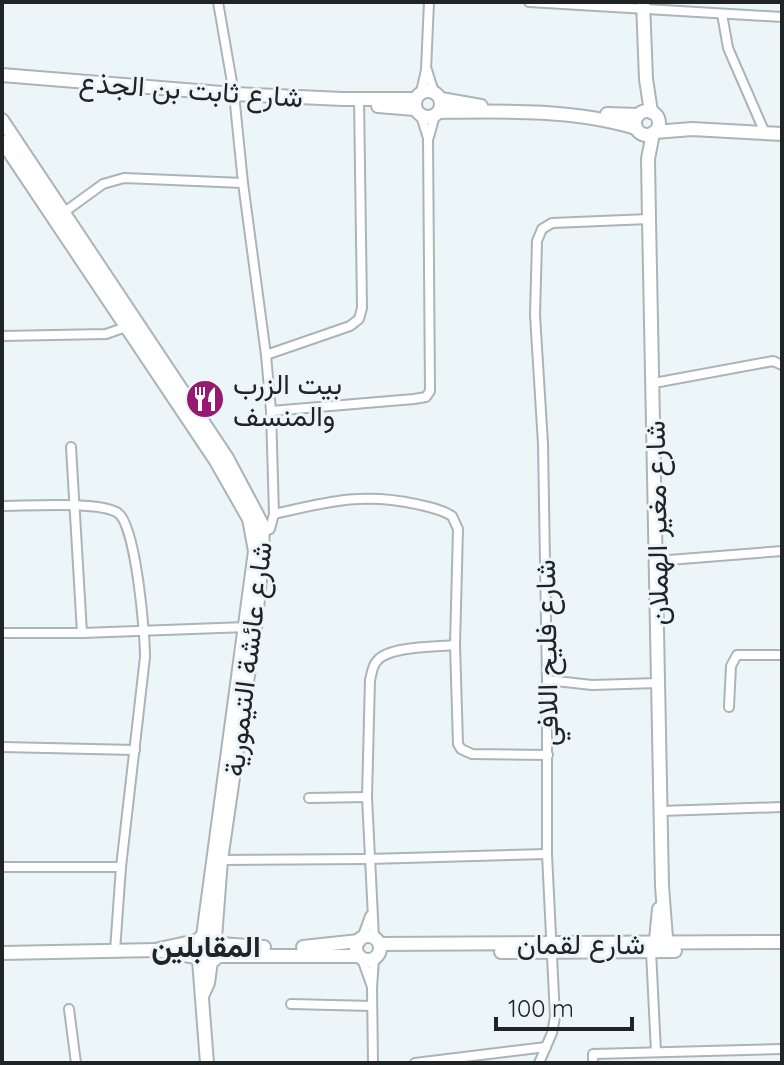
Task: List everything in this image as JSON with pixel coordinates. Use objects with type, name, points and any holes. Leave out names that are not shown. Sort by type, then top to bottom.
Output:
[{"type":"street","points":[[218,2],[234,94],[271,411],[274,514],[270,529],[259,535]]},
{"type":"street","points":[[271,411],[414,399],[426,397],[430,391],[426,70],[429,2]]},
{"type":"street","points":[[529,2],[643,5],[782,17]]},
{"type":"street","name":"شارع مغير الهملان","points":[[643,5],[654,383],[662,886],[659,948]]},
{"type":"street","points":[[722,14],[728,48],[765,133]]},
{"type":"street","name":"شارع ثابت بن الجذع","points":[[2,75],[234,94],[503,109],[692,129],[782,134]]},
{"type":"street","name":"شارع ثابت بن الجذع","points":[[2,83],[39,79]]},
{"type":"street","points":[[266,355],[350,326],[359,319],[362,308],[359,101]]},
{"type":"street","name":"شارع عائشة التيمورية","points":[[2,120],[227,458],[259,516],[251,627],[207,949],[203,994],[207,1063]]},
{"type":"street","name":"شارع عائشة التيمورية","points":[[2,141],[216,461],[259,535]]},
{"type":"street","points":[[63,213],[103,184],[124,178],[243,183]]},
{"type":"street","name":"شارع فليح اللافي","points":[[539,1063],[555,1017],[547,854],[543,444],[535,315],[539,234],[552,223],[649,219]]},
{"type":"street","points":[[2,336],[106,334],[126,327]]},
{"type":"street","points":[[654,383],[773,361],[782,365]]},
{"type":"street","points":[[71,447],[82,633]]},
{"type":"street","points":[[274,514],[348,498],[393,499],[444,511],[452,516],[458,529],[455,645],[458,744],[472,754],[548,755]]},
{"type":"street","points":[[2,506],[107,509],[118,513],[126,522],[145,631],[145,657],[121,867],[115,951]]},
{"type":"street","points":[[656,561],[782,551]]},
{"type":"street","points":[[2,633],[251,627]]},
{"type":"street","points":[[373,1063],[367,797],[370,680],[374,665],[383,654],[455,645]]},
{"type":"street","points":[[729,707],[731,666],[737,655],[782,655]]},
{"type":"street","points":[[547,680],[592,685],[658,683]]},
{"type":"street","points":[[2,747],[135,750]]},
{"type":"street","points":[[309,798],[367,797]]},
{"type":"street","points":[[661,811],[782,807]]},
{"type":"street","points":[[217,860],[547,854]]},
{"type":"street","points":[[2,867],[121,867]]},
{"type":"street","name":"شارع لقمان","points":[[659,948],[782,942]]},
{"type":"street","name":"شارع لقمان","points":[[2,953],[427,946],[782,949]]},
{"type":"street","points":[[649,1063],[659,948]]},
{"type":"street","points":[[291,1004],[372,1006]]},
{"type":"street","points":[[69,1009],[76,1063]]},
{"type":"street","points":[[415,1063],[546,1047]]},
{"type":"street","points":[[593,1063],[593,1054],[782,1049]]},
{"type":"place","name":"بيت الزرب والمنسف","points":[[205,399]]},
{"type":"district","name":"المقابلين","points":[[206,946]]}]
